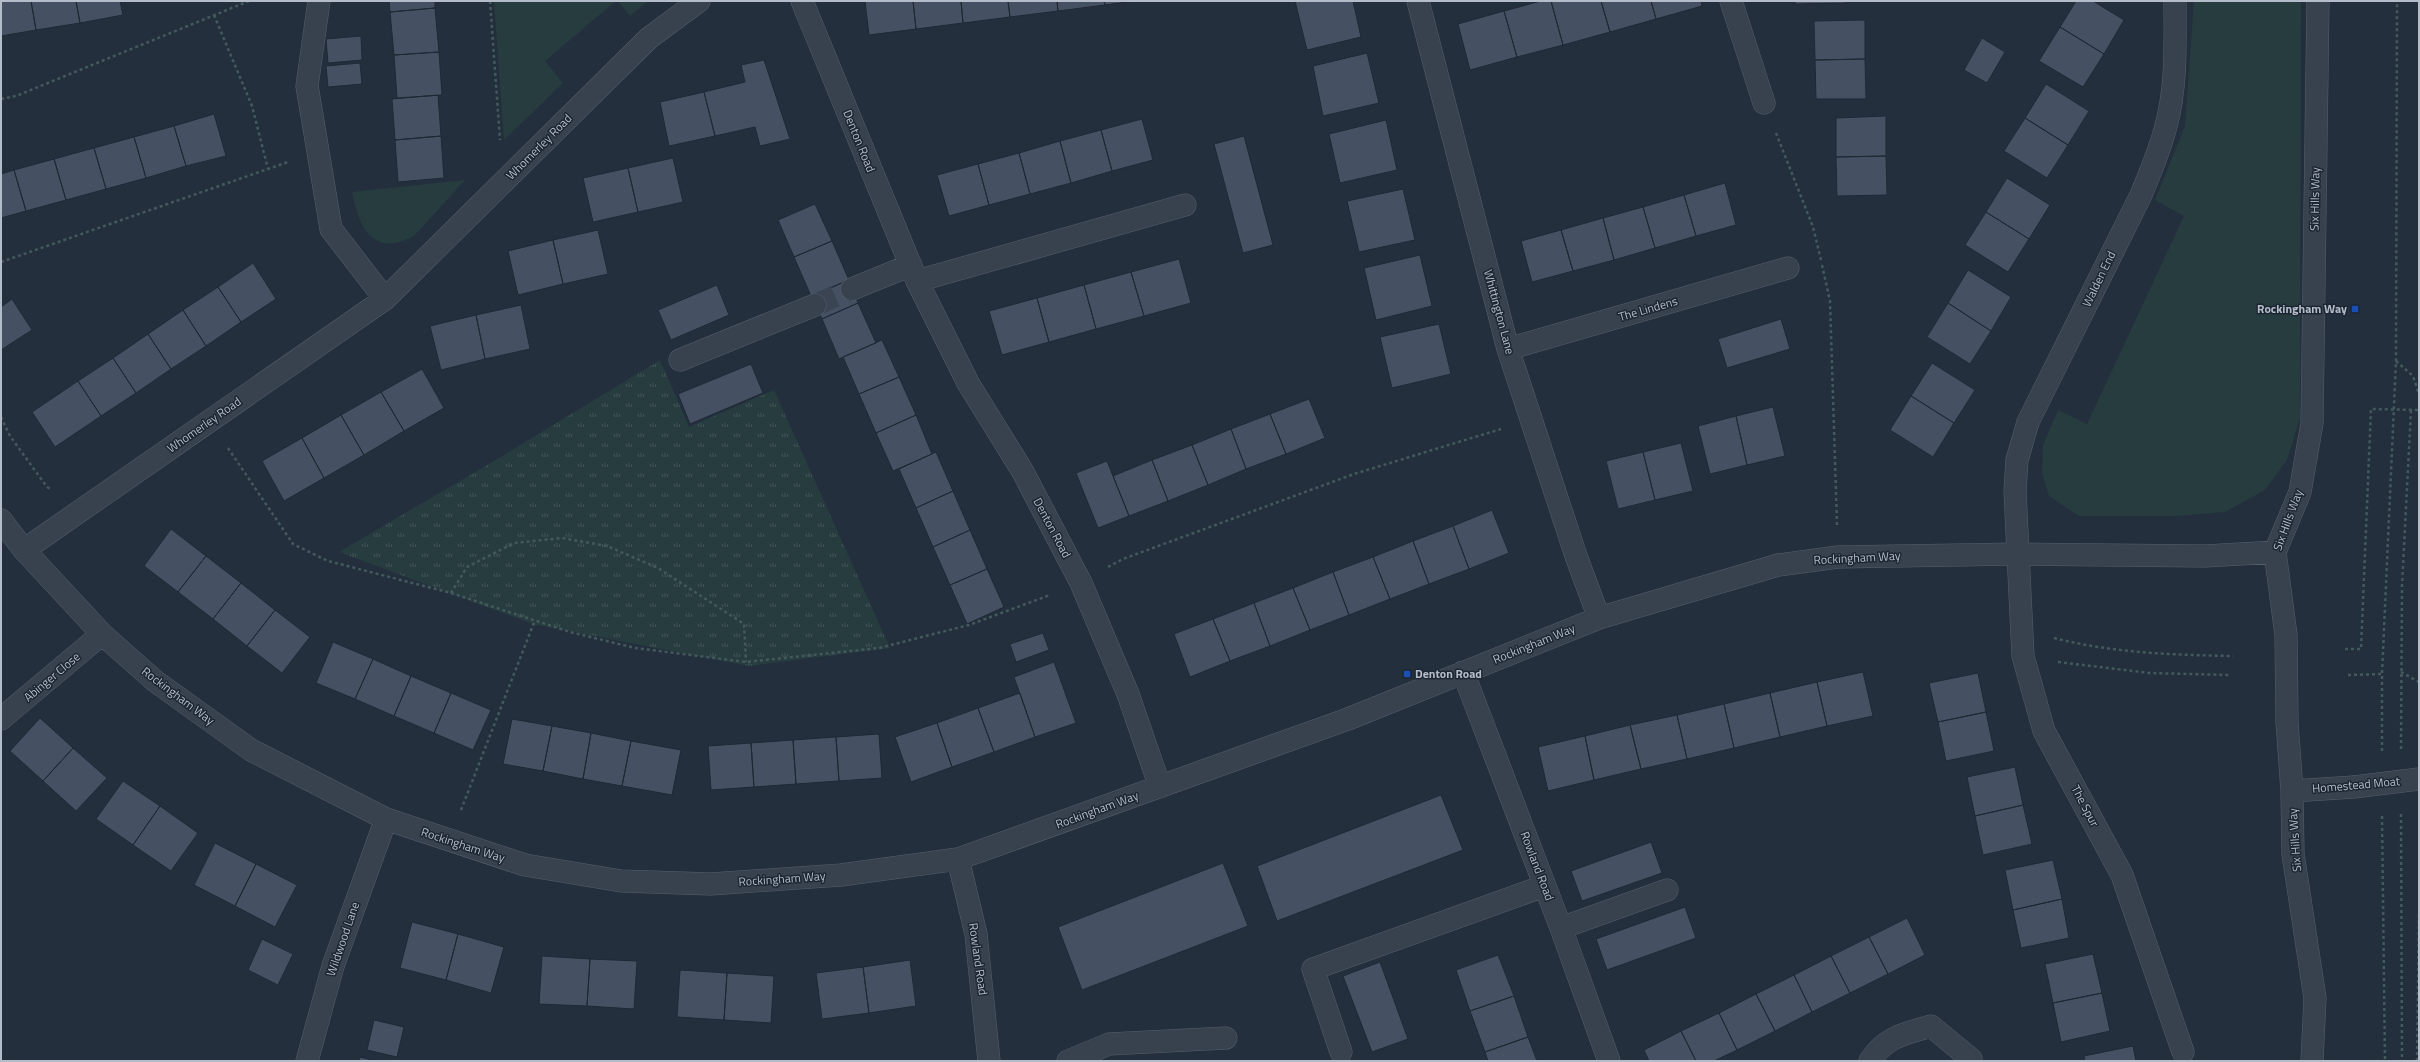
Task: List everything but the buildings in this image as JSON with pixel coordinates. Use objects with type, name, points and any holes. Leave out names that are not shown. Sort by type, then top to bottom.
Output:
[{"type":"street","points":[[319,1],[308,86],[332,229],[385,299]]},
{"type":"street","name":"Whomerley Road","points":[[24,550],[385,299],[649,38],[699,1]]},
{"type":"street","name":"Denton Road","points":[[802,1],[914,273],[968,383],[1023,472],[1082,583],[1128,694],[1160,787]]},
{"type":"street","name":"Whittington Lane","points":[[1418,1],[1508,349],[1599,618]]},
{"type":"street","points":[[1731,1],[1764,103]]},
{"type":"street","name":"Walden End","points":[[2018,554],[2015,491],[2017,460],[2028,422],[2141,195],[2154,165],[2166,125],[2172,93],[2175,1]]},
{"type":"street","name":"Six Hills Way","points":[[2312,1061],[2315,998],[2293,854],[2292,791],[2287,722],[2286,635],[2275,552],[2300,492],[2312,423],[2318,1]]},
{"type":"street","points":[[852,289],[1185,205]]},
{"type":"street","name":"The Lindens","points":[[1508,349],[1788,268]]},
{"type":"street","points":[[680,360],[815,305]]},
{"type":"street","name":"Rockingham Way","points":[[1,520],[24,550],[102,634],[155,681],[251,750],[386,819],[525,865],[621,881],[711,884],[841,875],[958,859],[1348,719],[1599,618],[1778,565],[1838,557],[2018,554],[2205,556],[2275,552]]},
{"type":"street","name":"The Spur","points":[[2018,554],[2023,656],[2044,731],[2122,875],[2183,1052]]},
{"type":"street","name":"Abinger Close","points":[[1,719],[102,634]]},
{"type":"street","name":"Rowland Road","points":[[1463,672],[1561,928],[1609,1061]]},
{"type":"street","name":"Homestead Moat","points":[[2292,791],[2354,787],[2419,779]]},
{"type":"street","name":"Wildwood Lane","points":[[307,1061],[333,966],[386,819]]},
{"type":"street","name":"Rowland Road","points":[[958,859],[976,934],[989,1061]]},
{"type":"street","points":[[1341,1052],[1313,969],[1544,886]]},
{"type":"street","points":[[1561,928],[1667,890]]},
{"type":"street","points":[[1870,1061],[1877,1051],[1893,1037],[1931,1026],[1971,1059]]},
{"type":"street","points":[[1068,1061],[1109,1044],[1226,1038]]},
{"type":"path","points":[[1,99],[16,96],[249,1]]},
{"type":"path","points":[[490,1],[503,182]]},
{"type":"path","points":[[2382,759],[2382,674],[2396,361],[2397,1]]},
{"type":"path","points":[[214,15],[252,106],[268,169]]},
{"type":"path","points":[[1764,103],[1813,226],[1830,301],[1838,557]]},
{"type":"path","points":[[1,262],[318,152]]},
{"type":"path","points":[[2396,361],[2413,376],[2419,394]]},
{"type":"path","points":[[2345,649],[2360,649],[2371,409],[2419,410]]},
{"type":"path","points":[[2401,756],[2402,586],[2411,410]]},
{"type":"path","points":[[1,418],[10,436],[47,487],[86,508]]},
{"type":"path","points":[[209,421],[293,544],[328,561],[451,593],[570,632],[635,648],[746,662],[879,648],[968,625],[1082,583],[1122,559],[1354,474],[1531,420]]},
{"type":"path","points":[[451,593],[467,567],[514,543],[562,538],[607,546],[658,568],[744,624],[746,662]]},
{"type":"path","points":[[449,841],[535,620]]},
{"type":"path","points":[[2022,630],[2088,646],[2174,655],[2233,656]]},
{"type":"path","points":[[2023,656],[2072,664],[2150,673],[2229,675]]},
{"type":"path","points":[[2401,672],[2419,682]]},
{"type":"path","points":[[2348,675],[2382,674]]},
{"type":"path","points":[[2401,810],[2402,1061]]},
{"type":"path","points":[[2382,813],[2385,1061]]},
{"type":"path","points":[[2417,1061],[2419,912]]},
{"type":"green space","points":[[494,1],[616,1],[545,61],[563,83],[504,140]]},
{"type":"green space","points":[[618,1],[648,1],[630,16]]},
{"type":"green space","points":[[2194,1],[2301,1],[2300,418],[2287,460],[2265,490],[2225,512],[2175,516],[2079,516],[2049,496],[2042,473],[2043,445],[2058,410],[2087,424],[2184,216],[2155,200],[2185,126]]},
{"type":"green space","points":[[465,180],[414,236],[400,242],[388,243],[378,241],[370,236],[359,217],[352,192]]},
{"type":"green space","points":[[660,360],[689,427],[774,390],[890,648],[749,666],[533,624],[339,552],[489,464]]},
{"type":"tunnel","points":[[815,305],[852,289]]},
{"type":"place","name":"Rockingham Way","points":[[2355,309]]},
{"type":"place","name":"Denton Road","points":[[1407,674]]}]
